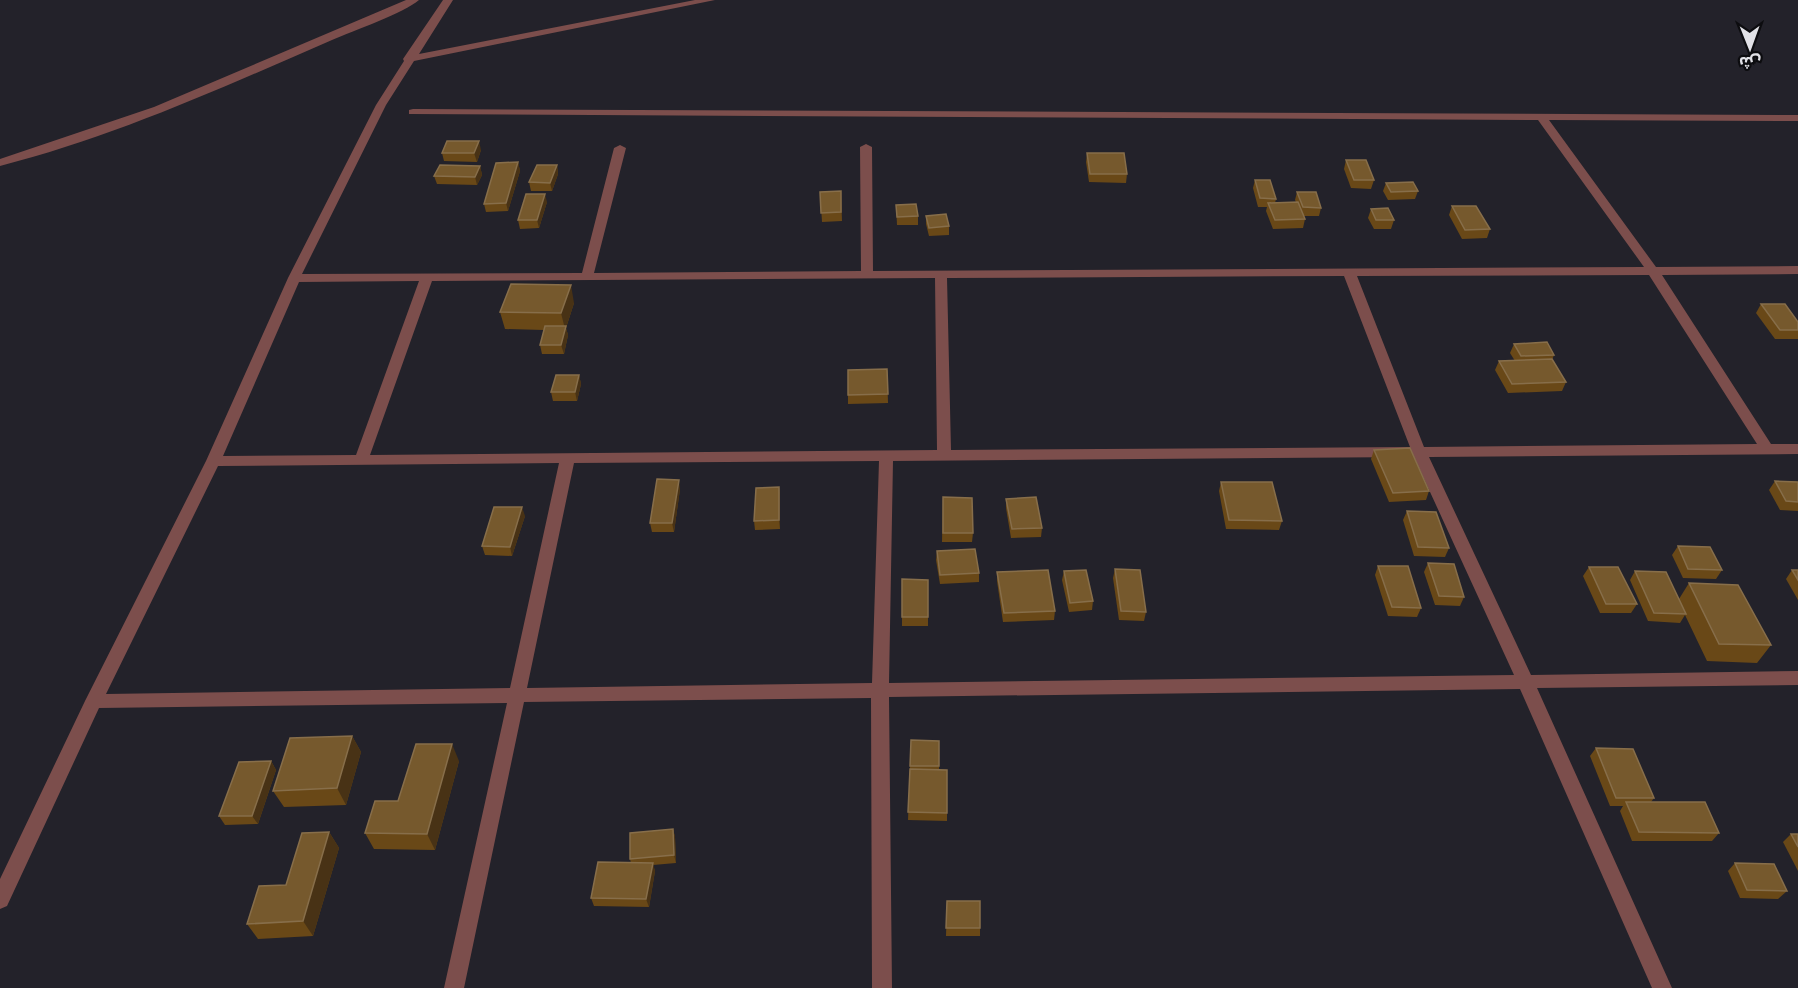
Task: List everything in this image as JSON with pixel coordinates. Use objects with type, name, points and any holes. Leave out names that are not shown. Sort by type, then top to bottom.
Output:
[{"type":"street","points":[[0,163],[51,148],[219,85],[414,0]]},
{"type":"street","points":[[0,900],[94,701],[213,461],[294,278],[381,105],[408,59],[448,0]]},
{"type":"street","points":[[408,59],[710,0]]},
{"type":"street","points":[[413,112],[1798,118]]},
{"type":"street","points":[[1541,117],[1653,271],[1767,449]]},
{"type":"street","points":[[866,147],[867,275]]},
{"type":"street","points":[[586,276],[620,148]]},
{"type":"street","points":[[294,278],[1798,270]]},
{"type":"street","points":[[1349,273],[1419,452],[1526,682],[1662,988]]},
{"type":"street","points":[[941,274],[944,455]]},
{"type":"street","points":[[362,458],[428,277]]},
{"type":"street","points":[[213,461],[362,458],[1798,449]]},
{"type":"street","points":[[882,988],[880,690],[886,456]]},
{"type":"street","points":[[454,988],[568,458]]},
{"type":"street","points":[[94,701],[1798,678]]},
{"type":"building","points":[[447,141],[479,141],[474,153],[442,153]]},
{"type":"building","points":[[1087,153],[1124,153],[1127,174],[1090,174]]},
{"type":"building","points":[[1346,160],[1366,160],[1374,180],[1354,180]]},
{"type":"building","points":[[518,162],[506,203],[484,204],[496,163]]},
{"type":"building","points":[[440,165],[480,166],[475,177],[434,176]]},
{"type":"building","points":[[537,165],[557,165],[550,183],[529,182]]},
{"type":"building","points":[[1255,180],[1270,180],[1276,199],[1260,198]]},
{"type":"building","points":[[1413,182],[1418,191],[1391,192],[1386,183]]},
{"type":"building","points":[[841,191],[841,212],[821,213],[820,192]]},
{"type":"building","points":[[1297,192],[1316,192],[1321,208],[1303,207]]},
{"type":"building","points":[[526,194],[545,194],[537,220],[518,220]]},
{"type":"building","points":[[1298,202],[1305,219],[1275,220],[1268,203]]},
{"type":"building","points":[[916,204],[918,216],[897,217],[896,205]]},
{"type":"building","points":[[1452,206],[1476,206],[1490,229],[1465,230]]},
{"type":"building","points":[[1388,208],[1394,220],[1376,220],[1371,209]]},
{"type":"building","points":[[946,214],[949,226],[929,228],[926,216]]},
{"type":"building","points":[[511,284],[571,285],[561,313],[500,312]]},
{"type":"building","points":[[1761,304],[1785,304],[1798,322],[1798,330],[1780,330]]},
{"type":"building","points":[[545,326],[566,326],[561,345],[540,345]]},
{"type":"building","points":[[1547,342],[1554,355],[1521,356],[1514,344]]},
{"type":"building","points":[[1552,359],[1566,382],[1512,384],[1499,361]]},
{"type":"building","points":[[887,369],[888,394],[848,395],[848,370]]},
{"type":"building","points":[[556,375],[579,375],[575,392],[551,392]]},
{"type":"building","points":[[1410,448],[1429,491],[1393,493],[1374,450]]},
{"type":"building","points":[[657,479],[679,480],[672,523],[650,523]]},
{"type":"building","points":[[1775,481],[1798,482],[1798,502],[1786,501]]},
{"type":"building","points":[[1221,482],[1272,482],[1282,521],[1229,520]]},
{"type":"building","points":[[779,487],[779,520],[754,521],[756,488]]},
{"type":"building","points":[[943,497],[972,498],[973,533],[943,533]]},
{"type":"building","points":[[1036,497],[1042,528],[1012,529],[1006,499]]},
{"type":"building","points":[[494,507],[522,507],[510,547],[482,546]]},
{"type":"building","points":[[1407,511],[1436,512],[1449,548],[1418,547]]},
{"type":"building","points":[[1678,546],[1710,547],[1722,570],[1688,569]]},
{"type":"building","points":[[975,549],[979,573],[940,575],[937,551]]},
{"type":"building","points":[[1428,563],[1454,564],[1464,597],[1439,596]]},
{"type":"building","points":[[1378,566],[1408,566],[1421,608],[1392,607]]},
{"type":"building","points":[[1589,567],[1618,567],[1637,604],[1606,604]]},
{"type":"building","points":[[1115,569],[1140,570],[1146,612],[1121,611]]},
{"type":"building","points":[[1048,570],[1055,611],[1004,613],[997,572]]},
{"type":"building","points":[[1086,570],[1093,601],[1070,603],[1064,571]]},
{"type":"building","points":[[1792,570],[1798,570],[1798,580]]},
{"type":"building","points":[[1635,571],[1666,572],[1686,614],[1654,613]]},
{"type":"building","points":[[902,579],[928,580],[928,617],[902,617]]},
{"type":"building","points":[[1689,583],[1738,585],[1771,645],[1719,644]]},
{"type":"building","points":[[352,736],[337,788],[273,791],[290,738]]},
{"type":"building","points":[[911,740],[939,741],[939,766],[910,766]]},
{"type":"building","points":[[416,744],[452,744],[427,834],[365,833],[375,801],[398,801]]},
{"type":"building","points":[[1596,748],[1633,749],[1654,798],[1616,798]]},
{"type":"building","points":[[271,761],[252,816],[219,816],[239,762]]},
{"type":"building","points":[[910,769],[947,770],[947,813],[908,812]]},
{"type":"building","points":[[1626,802],[1705,802],[1719,833],[1639,832]]},
{"type":"building","points":[[673,829],[674,855],[630,859],[630,833]]},
{"type":"building","points":[[329,832],[303,921],[247,924],[259,886],[286,885],[302,833]]},
{"type":"building","points":[[1791,834],[1798,834],[1798,847]]},
{"type":"building","points":[[598,862],[653,863],[646,899],[591,898]]},
{"type":"building","points":[[1735,863],[1774,864],[1787,891],[1747,890]]},
{"type":"building","points":[[947,901],[980,901],[980,928],[946,928]]}]
